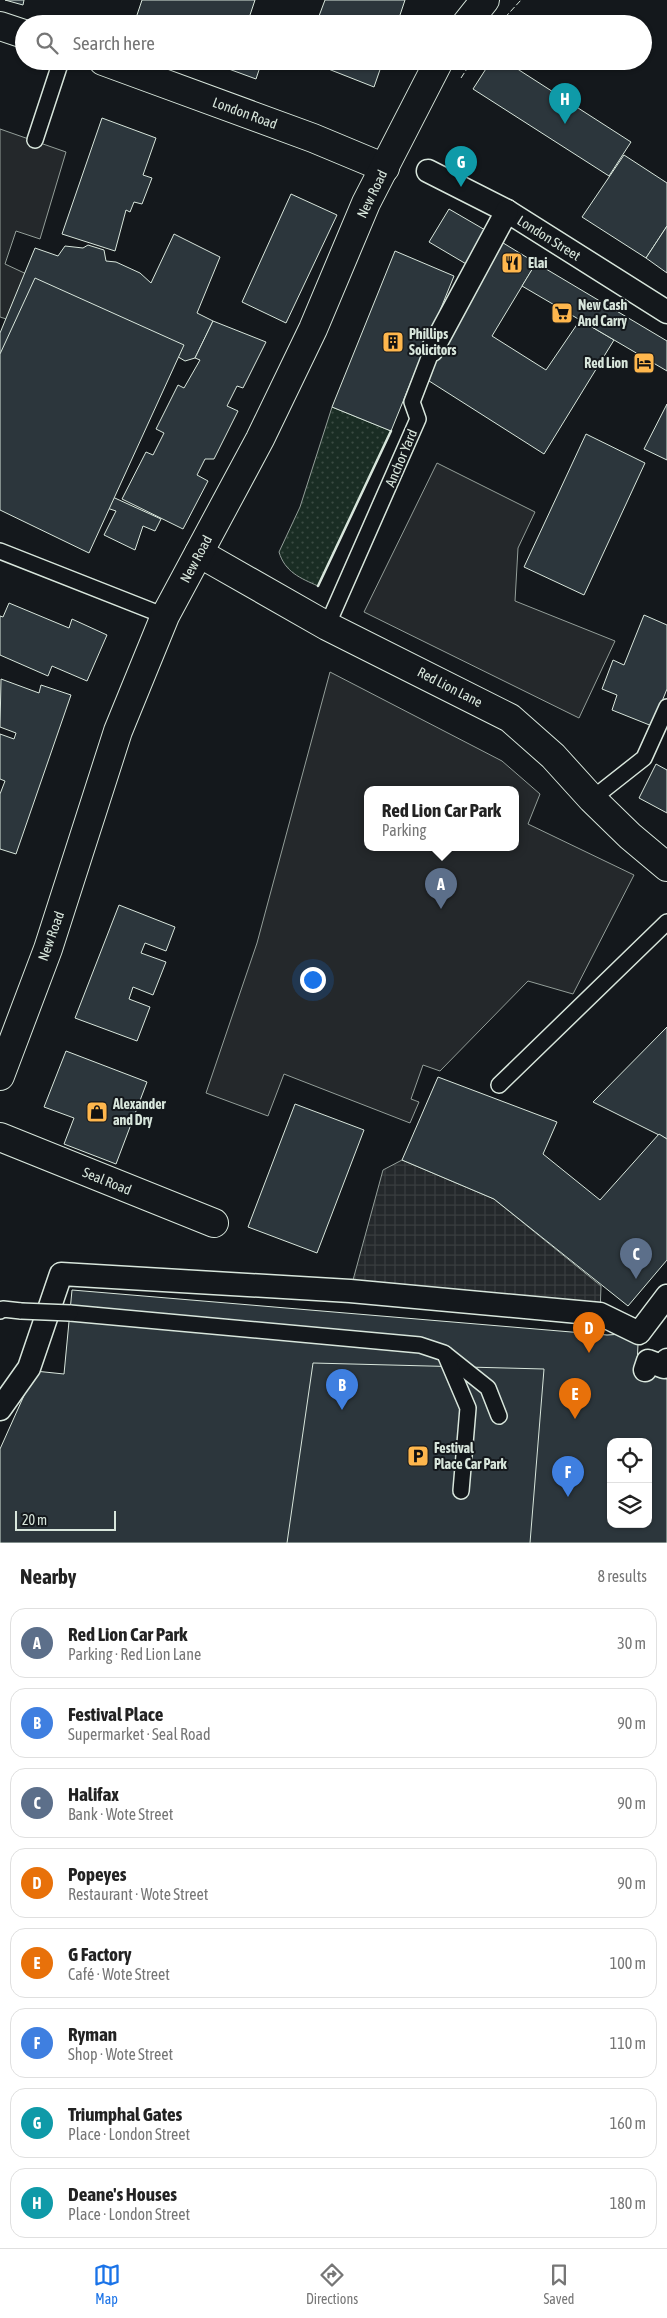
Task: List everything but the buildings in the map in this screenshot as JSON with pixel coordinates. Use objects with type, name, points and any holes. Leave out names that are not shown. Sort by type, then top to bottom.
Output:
[{"type":"street","points":[[473,15],[485,0]]},
{"type":"street","points":[[0,26],[15,31]]},
{"type":"street","name":"London Road","points":[[128,70],[313,138],[385,168]]},
{"type":"street","name":"New Road","points":[[0,1076],[10,1024],[48,950],[118,731],[165,616],[260,439],[314,329],[358,221],[434,70]]},
{"type":"street","name":"London Street","points":[[428,171],[507,211],[667,312]]},
{"type":"street","name":"Anchor Yard","points":[[432,350],[507,211]]},
{"type":"street","name":"Red Lion Lane","points":[[199,553],[327,626],[510,718],[553,756],[592,799],[630,836],[667,867]]},
{"type":"street","name":"Seal Road","points":[[0,1137],[214,1223]]},
{"type":"street","points":[[0,1409],[29,1368],[60,1274],[350,1291],[600,1314],[639,1332],[667,1296]]},
{"type":"street","points":[[644,1370],[648,1362],[664,1367],[667,1360]]},
{"type":"lane","points":[[35,140],[58,70]]},
{"type":"lane","name":"Anchor Yard","points":[[327,626],[418,420],[412,402],[432,350]]},
{"type":"lane","points":[[0,551],[165,616]]},
{"type":"lane","points":[[592,799],[644,758],[667,707]]},
{"type":"lane","points":[[499,1086],[667,922]]},
{"type":"lane","points":[[0,1311],[3,1309],[79,1314],[420,1344],[444,1353],[488,1388],[499,1416]]},
{"type":"lane","points":[[444,1353],[468,1408],[461,1491]]},
{"type":"green space","points":[[332,407],[391,431],[318,586],[294,574],[285,565],[279,552],[300,507]]},
{"type":"shaded area","points":[[0,129],[66,152],[40,239],[16,231],[5,264],[35,278],[16,322],[0,317]]},
{"type":"shaded area","points":[[437,463],[535,512],[518,548],[515,601],[615,641],[579,718],[364,612]]},
{"type":"shaded area","points":[[330,672],[502,761],[540,794],[528,824],[634,875],[573,994],[528,981],[440,1071],[423,1065],[411,1099],[419,1102],[410,1123],[284,1074],[268,1116],[206,1093],[257,943]]},
{"type":"shaded area","points":[[402,1160],[494,1199],[601,1286],[600,1314],[350,1291],[383,1170]]},
{"type":"fence","points":[[507,15],[521,0]]},
{"type":"fence","points":[[461,78],[466,70]]},
{"type":"wall","points":[[318,586],[391,431]]},
{"type":"place","name":"Deane's Houses","points":[[565,124]]},
{"type":"place","name":"Triumphal Gates","points":[[461,187]]},
{"type":"place","name":"Elai","points":[[512,263]]},
{"type":"place","name":"New Cash And Carry","points":[[562,313]]},
{"type":"place","name":"Phillips Solicitors","points":[[393,342]]},
{"type":"place","name":"Red Lion","points":[[644,363]]},
{"type":"place","name":"Red Lion Car Park","points":[[441,909]]},
{"type":"place","name":"Alexander and Dry","points":[[97,1112]]},
{"type":"place","name":"Halifax","points":[[636,1279]]},
{"type":"place","name":"Popeyes","points":[[589,1353]]},
{"type":"place","name":"Festival Place","points":[[342,1410]]},
{"type":"place","name":"G Factory","points":[[575,1419]]},
{"type":"place","name":"Festival Place Car Park","points":[[418,1456]]},
{"type":"place","name":"Ryman","points":[[568,1497]]}]
